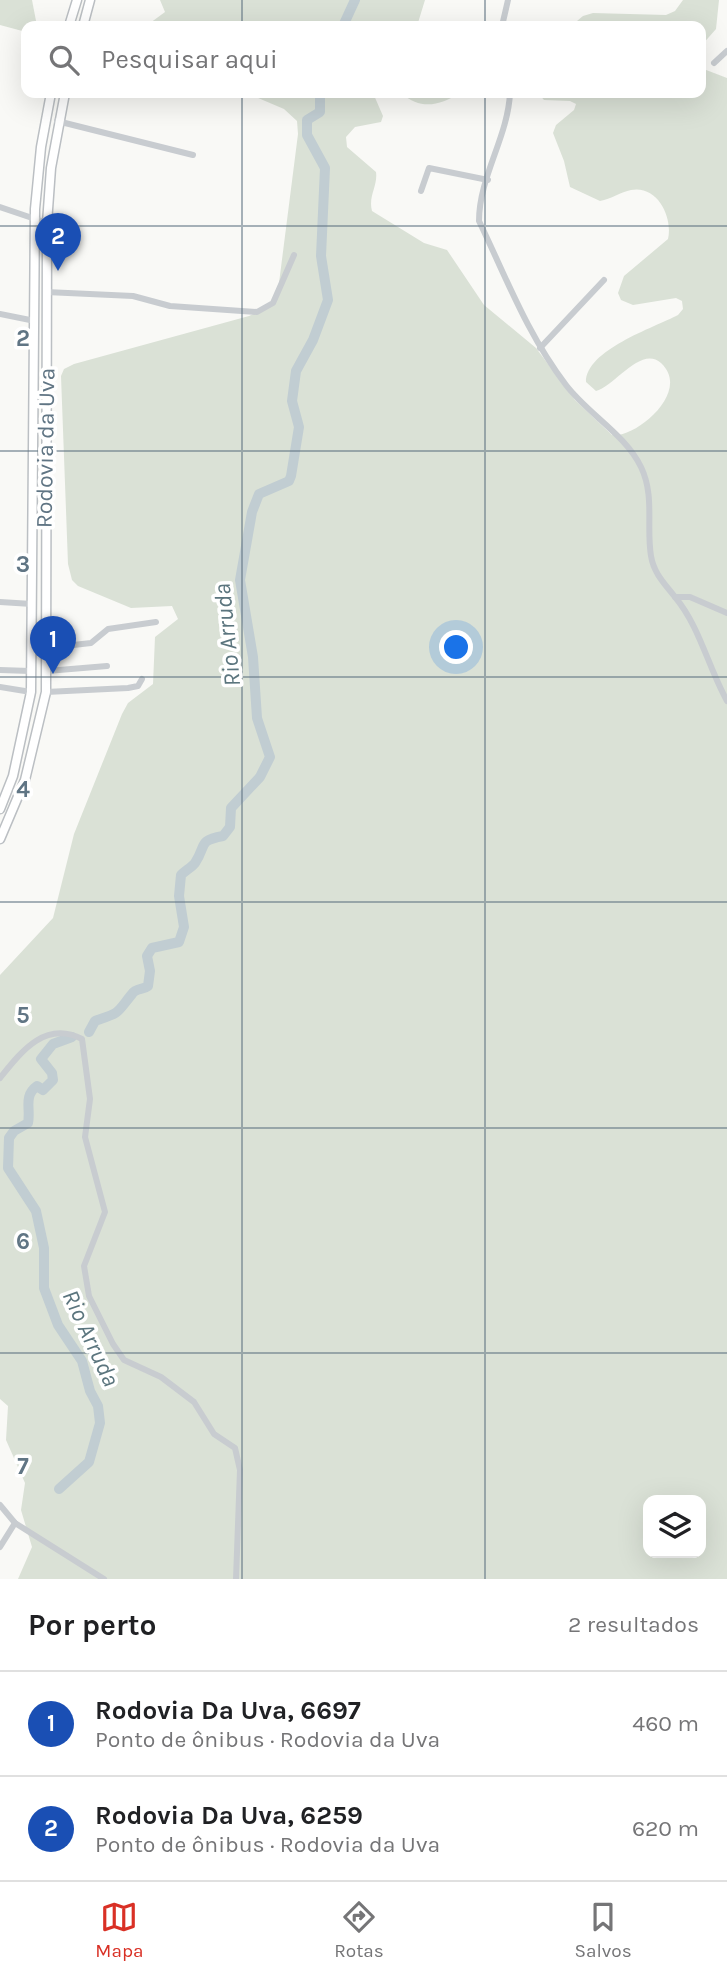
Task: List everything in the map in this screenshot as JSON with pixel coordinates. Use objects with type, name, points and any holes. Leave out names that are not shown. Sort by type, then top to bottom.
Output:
[{"type":"main road","points":[[71,21],[77,0]]},
{"type":"main road","points":[[84,21],[90,0]]},
{"type":"main road","name":"Rodovia da Uva","points":[[0,809],[16,764],[30,692],[36,220],[41,147],[50,98]]},
{"type":"main road","name":"Rodovia da Uva","points":[[0,839],[25,780],[46,692],[44,566],[47,223],[57,121],[64,98]]},
{"type":"street","points":[[503,21],[508,0]]},
{"type":"street","points":[[714,63],[727,51]]},
{"type":"street","points":[[509,98],[479,208],[479,221],[518,309],[540,348],[586,410],[623,442],[641,467],[650,498],[651,557],[657,574],[693,624],[711,672],[727,701]]},
{"type":"street","points":[[57,121],[193,155]]},
{"type":"street","points":[[421,191],[429,168],[488,180]]},
{"type":"street","points":[[0,207],[47,223]]},
{"type":"street","points":[[46,292],[133,296],[170,306],[257,312],[273,303],[294,255]]},
{"type":"street","points":[[540,348],[604,280]]},
{"type":"street","points":[[0,314],[35,321]]},
{"type":"street","points":[[675,597],[690,597],[727,612]]},
{"type":"street","points":[[0,602],[32,604]]},
{"type":"street","points":[[47,648],[91,643],[108,629],[156,622]]},
{"type":"street","points":[[47,671],[107,666]]},
{"type":"street","points":[[0,670],[30,671]]},
{"type":"street","points":[[46,692],[128,688],[138,686],[142,679]]},
{"type":"street","points":[[0,687],[30,692]]},
{"type":"street","points":[[0,1078],[22,1051],[41,1036],[51,1033],[82,1039],[90,1099],[85,1137],[105,1212],[98,1236],[87,1254],[84,1279],[96,1313],[124,1360],[161,1377],[194,1402],[214,1434],[235,1448],[240,1470],[236,1579]]},
{"type":"street","points":[[0,1505],[15,1523],[104,1579]]},
{"type":"street","points":[[0,1547],[15,1523]]},
{"type":"shaded area","points":[[0,0],[32,0],[36,21],[21,21],[21,31],[0,25]]},
{"type":"shaded area","points":[[160,0],[425,0],[419,21],[153,21],[165,12]]},
{"type":"shaded area","points":[[683,0],[719,0],[716,29],[706,40],[706,21],[577,21],[593,13],[666,15],[675,11]]},
{"type":"shaded area","points":[[706,70],[727,78],[727,1579],[18,1579],[32,1547],[21,1510],[25,1483],[6,1440],[8,1406],[0,1399],[0,975],[53,918],[74,834],[122,714],[128,703],[153,684],[155,637],[178,619],[172,606],[131,608],[78,586],[72,580],[68,564],[61,376],[64,369],[74,364],[249,316],[269,307],[279,283],[298,134],[297,121],[284,109],[258,98],[375,98],[383,116],[381,122],[355,127],[346,137],[347,147],[376,172],[372,211],[424,243],[447,250],[484,305],[536,348],[575,400],[612,435],[633,430],[656,412],[665,400],[670,388],[669,375],[661,363],[645,359],[596,391],[586,382],[589,370],[609,350],[678,315],[683,309],[682,301],[676,298],[633,305],[621,300],[618,293],[624,276],[668,239],[668,222],[662,205],[649,193],[641,190],[623,192],[600,201],[570,187],[553,133],[556,125],[574,110],[576,104],[542,98],[706,98]]},
{"type":"shaded area","points":[[408,98],[451,98],[431,104]]},
{"type":"waterway","name":"Rio Arruda","points":[[345,21],[355,0]]},
{"type":"waterway","name":"Rio Arruda","points":[[89,1032],[95,1021],[117,1012],[134,992],[148,986],[150,971],[147,956],[152,948],[179,942],[184,927],[179,896],[181,875],[195,863],[206,842],[223,836],[230,827],[231,808],[260,777],[270,757],[257,718],[253,657],[240,580],[252,512],[259,494],[289,481],[291,476],[299,427],[292,401],[296,371],[313,340],[328,300],[321,256],[325,168],[307,135],[307,120],[320,112],[320,98]]},
{"type":"waterway","name":"Rio Arruda","points":[[59,1489],[89,1462],[100,1423],[98,1406],[90,1391],[82,1361],[58,1325],[44,1288],[44,1248],[36,1211],[8,1168],[9,1138],[14,1131],[28,1123],[30,1094],[37,1086],[43,1090],[53,1080],[52,1073],[41,1059],[53,1044],[72,1037]]},
{"type":"place","name":"Rodovia Da Uva, 6259","points":[[58,271]]},
{"type":"place","name":"Rodovia Da Uva, 6697","points":[[53,674]]}]
